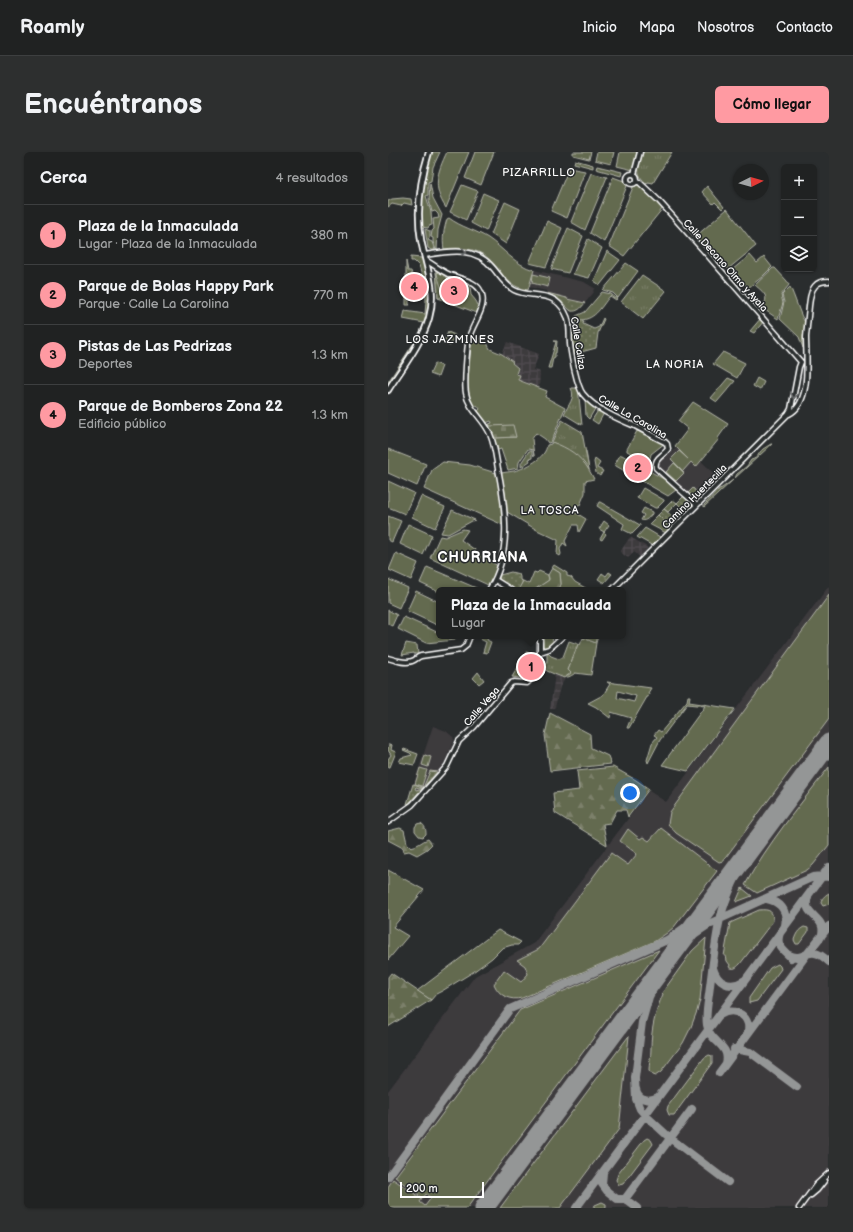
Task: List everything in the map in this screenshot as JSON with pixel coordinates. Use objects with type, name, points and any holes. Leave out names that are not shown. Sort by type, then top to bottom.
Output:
[{"type":"main road","points":[[388,390],[425,330],[432,305],[432,292],[427,261],[421,241],[419,222],[419,195],[429,152]]},
{"type":"street","points":[[634,174],[628,175],[627,181],[632,184],[637,180],[637,177],[634,174],[640,152]]},
{"type":"street","name":"Calle Decano Olmo y Ayala","points":[[637,180],[658,200],[801,362]]},
{"type":"street","name":"Calle Caliza","points":[[425,255],[454,251],[468,252],[486,260],[502,280],[513,290],[522,293],[544,295],[558,303],[566,312],[569,321],[570,346],[573,363],[578,384],[583,394]]},
{"type":"street","points":[[427,261],[447,274],[473,284],[481,291],[483,300],[469,338],[466,393],[470,403],[484,423],[494,444],[505,506],[506,522],[502,560],[496,580],[491,587]]},
{"type":"street","points":[[788,414],[791,409],[799,367],[801,362],[806,363],[806,336],[811,295],[815,285],[822,281],[829,281]]},
{"type":"street","name":"Camino Huertecilla","points":[[615,587],[745,456],[788,414],[796,409],[804,393],[806,385],[806,363]]},
{"type":"street","name":"Calle La Carolina","points":[[583,394],[602,410],[665,442],[668,449],[658,458],[656,468],[697,505]]},
{"type":"street","points":[[496,580],[506,587]]},
{"type":"street","points":[[388,658],[408,662],[414,660],[418,656],[461,650],[466,646],[469,639]]},
{"type":"street","points":[[540,639],[541,652],[549,649],[560,639]]},
{"type":"street","name":"Calle Vega","points":[[388,822],[412,805],[441,774],[447,766],[459,741],[474,727],[511,684],[514,682],[527,683],[531,679],[541,652]]},
{"type":"street","points":[[800,1208],[816,1185],[829,1174]]},
{"type":"shaded area","points":[[534,270],[584,282],[596,289],[594,289],[594,292],[580,309],[571,311],[557,298],[547,293],[547,291],[529,287]]},
{"type":"shaded area","points":[[507,342],[539,354],[533,370],[539,371],[540,373],[539,389],[518,380],[513,362],[502,354]]},
{"type":"shaded area","points":[[677,448],[696,467],[701,461],[719,478],[707,488],[698,501],[695,501],[658,467],[660,459]]},
{"type":"shaded area","points":[[630,537],[647,547],[640,557],[634,552],[628,558],[620,552]]},
{"type":"shaded area","points":[[829,586],[829,1208],[388,1208],[388,1091],[475,976],[534,943],[649,791],[666,802]]},
{"type":"shaded area","points":[[555,674],[565,679],[560,687],[555,707],[550,709]]},
{"type":"shaded area","points":[[433,726],[446,731],[453,737],[454,740],[441,768],[407,804]]},
{"type":"green space","points":[[432,152],[440,152],[433,167],[431,181],[428,182],[428,195],[426,196],[431,212],[432,225],[428,228],[422,227],[421,208],[425,180]]},
{"type":"green space","points":[[447,152],[469,152],[446,208],[439,193],[438,180]]},
{"type":"green space","points":[[475,152],[494,152],[481,185],[465,178]]},
{"type":"green space","points":[[573,152],[591,152],[589,159],[573,155]]},
{"type":"green space","points":[[597,152],[614,152],[611,164],[595,160]]},
{"type":"green space","points":[[620,152],[637,152],[633,170],[617,166]]},
{"type":"green space","points":[[643,152],[672,152],[653,183],[648,182],[647,184],[639,173],[639,166]]},
{"type":"green space","points":[[575,160],[593,165],[593,168],[574,163]]},
{"type":"green space","points":[[597,166],[622,172],[621,176],[596,169]]},
{"type":"green space","points":[[569,168],[585,171],[567,218],[551,211]]},
{"type":"green space","points":[[591,173],[607,177],[585,230],[571,222]]},
{"type":"green space","points":[[613,177],[624,181],[627,186],[604,242],[590,233]]},
{"type":"green space","points":[[430,183],[433,198],[442,215],[438,230],[437,250],[433,242],[433,238],[431,237],[434,229],[433,219],[439,218],[435,211],[432,212],[429,200]]},
{"type":"green space","points":[[462,185],[478,191],[466,220],[450,212]]},
{"type":"green space","points":[[638,185],[647,191],[663,208],[624,256],[609,246],[633,187]]},
{"type":"green space","points":[[707,186],[724,207],[722,209],[715,202],[713,204],[702,192]]},
{"type":"green space","points":[[483,193],[499,200],[486,231],[471,223]]},
{"type":"green space","points":[[403,198],[411,199],[412,205],[404,203],[401,206],[392,204],[388,207],[388,201]]},
{"type":"green space","points":[[505,202],[520,209],[506,244],[491,234]]},
{"type":"green space","points":[[727,209],[756,246],[728,269],[720,261],[717,262],[695,237]]},
{"type":"green space","points":[[449,218],[458,224],[488,238],[515,260],[527,268],[534,270],[528,290],[520,288],[509,282],[488,258],[479,252],[462,248],[444,249],[444,230],[447,219]]},
{"type":"green space","points":[[547,221],[562,228],[546,267],[529,263]]},
{"type":"green space","points":[[568,228],[583,236],[568,273],[551,269]]},
{"type":"green space","points":[[425,229],[430,231],[430,237],[428,240],[432,242],[435,250],[428,248]]},
{"type":"green space","points":[[588,239],[602,248],[589,278],[573,274]]},
{"type":"green space","points":[[607,251],[620,260],[600,285],[594,281]]},
{"type":"green space","points":[[750,255],[757,263],[764,257],[772,267],[748,288],[732,270]]},
{"type":"green space","points":[[411,257],[421,258],[423,260],[428,275],[428,309],[425,322],[419,335],[424,323],[403,319],[405,311],[425,314],[425,286],[419,266],[414,261],[411,261]]},
{"type":"green space","points":[[406,261],[408,271],[411,271],[416,289],[407,289],[407,300],[409,300],[410,305],[406,305]]},
{"type":"green space","points":[[626,263],[638,271],[618,298],[613,293],[603,290]]},
{"type":"green space","points":[[773,268],[775,268],[789,285],[781,295],[783,303],[778,319],[762,308],[766,298],[755,285]]},
{"type":"green space","points":[[436,270],[446,275],[448,278],[470,286],[471,295],[478,305],[477,313],[438,298]]},
{"type":"green space","points":[[436,270],[439,271],[437,273],[442,294],[441,298],[438,298]]},
{"type":"green space","points":[[533,274],[550,278],[548,287],[532,283]]},
{"type":"green space","points":[[642,275],[666,291],[643,319],[621,302]]},
{"type":"green space","points":[[790,287],[805,322],[803,348],[799,337],[780,319],[784,302],[782,295]]},
{"type":"green space","points":[[602,292],[611,294],[617,299],[616,300],[610,296],[593,316],[583,320],[577,320],[576,316],[585,312]]},
{"type":"green space","points":[[547,293],[585,303],[581,308],[571,311],[557,298]]},
{"type":"green space","points":[[603,318],[604,319],[598,333],[596,348],[574,354],[571,333],[577,320],[584,321],[583,324],[594,329],[599,327]]},
{"type":"green space","points":[[761,318],[764,321],[754,333],[750,331]]},
{"type":"green space","points":[[448,332],[455,335],[450,346],[443,343]]},
{"type":"green space","points":[[419,335],[412,348],[388,386],[388,382]]},
{"type":"green space","points":[[472,335],[486,341],[490,349],[502,354],[513,362],[512,363],[518,368],[516,374],[520,375],[518,380],[547,391],[545,397],[565,408],[551,442],[548,443],[536,433],[532,439],[534,456],[533,450],[528,449],[519,462],[518,468],[508,470],[501,449],[498,450],[494,438],[516,437],[490,426],[489,424],[492,423],[491,421],[486,423],[478,411],[480,409],[477,405],[474,406],[470,399],[467,390]]},
{"type":"green space","points":[[554,341],[557,341],[556,353],[555,357],[553,358],[551,368],[548,368],[556,342]]},
{"type":"green space","points":[[723,352],[745,363],[737,378],[713,364]]},
{"type":"green space","points":[[435,363],[442,366],[438,377],[430,374]]},
{"type":"green space","points":[[728,378],[735,381],[717,402],[711,398]]},
{"type":"green space","points":[[757,378],[764,382],[760,390],[753,386]]},
{"type":"green space","points":[[571,388],[578,388],[582,425],[564,414],[573,395]]},
{"type":"green space","points":[[585,399],[596,407],[589,419],[586,416]]},
{"type":"green space","points":[[693,402],[728,424],[718,438],[719,439],[696,467],[691,462],[683,471],[671,459],[679,451],[688,459],[675,446],[688,429],[678,421]]},
{"type":"green space","points":[[599,409],[604,413],[598,424],[592,420]]},
{"type":"green space","points":[[562,420],[582,432],[589,470],[582,460],[573,453],[552,442]]},
{"type":"green space","points":[[489,424],[490,426],[513,425],[516,437],[494,438],[488,425]]},
{"type":"green space","points":[[637,431],[665,443],[651,454],[649,463],[627,451]]},
{"type":"green space","points":[[552,442],[586,451],[589,470],[594,479],[585,481],[585,493],[580,505],[577,505],[573,511],[586,519],[579,532],[578,525],[573,525],[565,541],[567,546],[563,543],[560,549],[560,556],[557,554],[558,540],[537,530],[507,512],[501,473],[519,470],[535,462],[546,450],[547,445],[551,444]]},
{"type":"green space","points":[[771,444],[735,478],[751,460],[756,458],[763,449]]},
{"type":"green space","points":[[388,449],[426,464],[417,486],[388,473]]},
{"type":"green space","points":[[529,451],[532,451],[532,458],[521,467],[521,463]]},
{"type":"green space","points":[[620,455],[627,458],[624,463],[643,474],[646,469],[669,482],[676,488],[676,490],[668,496],[616,466],[615,464]]},
{"type":"green space","points":[[595,459],[600,463],[597,468],[603,471],[600,476],[596,473],[594,462]]},
{"type":"green space","points":[[443,462],[470,465],[496,473],[502,499],[503,525],[424,489],[432,470]]},
{"type":"green space","points":[[674,463],[684,473],[676,481],[666,472]]},
{"type":"green space","points":[[733,480],[704,507],[704,505],[719,489]]},
{"type":"green space","points":[[388,481],[414,493],[405,514],[388,507]]},
{"type":"green space","points":[[643,488],[664,501],[657,508],[655,508],[637,498]]},
{"type":"green space","points":[[693,488],[701,497],[696,501],[687,494]]},
{"type":"green space","points":[[421,496],[445,507],[435,528],[412,517]]},
{"type":"green space","points":[[684,496],[689,501],[685,505],[687,507],[691,503],[693,505],[685,511],[677,503]]},
{"type":"green space","points":[[673,500],[677,503],[668,512],[664,509]]},
{"type":"green space","points":[[599,502],[640,526],[632,534],[622,529],[624,524],[597,506]]},
{"type":"green space","points":[[644,508],[652,512],[652,514],[647,519],[641,520],[644,515],[641,513]]},
{"type":"green space","points":[[664,509],[673,517],[668,522],[671,525],[676,520],[677,521],[671,528],[658,515]]},
{"type":"green space","points":[[452,510],[475,520],[448,534],[441,533]]},
{"type":"green space","points":[[658,515],[671,528],[666,533],[649,524]]},
{"type":"green space","points":[[388,516],[401,521],[392,542],[388,540]]},
{"type":"green space","points":[[604,521],[609,525],[604,532],[599,529]]},
{"type":"green space","points":[[408,524],[432,535],[423,555],[400,544]]},
{"type":"green space","points":[[645,528],[661,538],[653,546],[637,537]]},
{"type":"green space","points":[[463,529],[468,530],[461,540],[499,567],[488,585],[430,558],[440,536],[445,537]]},
{"type":"green space","points":[[604,532],[606,534],[602,540],[600,539]]},
{"type":"green space","points":[[396,553],[418,563],[411,580],[389,570]]},
{"type":"green space","points":[[554,565],[567,573],[567,576],[571,577],[575,582],[584,587],[560,587],[560,573],[552,568]]},
{"type":"green space","points":[[427,567],[474,587],[436,587],[436,591],[420,583]]},
{"type":"green space","points":[[552,568],[560,573],[560,587],[538,587],[549,580],[548,575]]},
{"type":"green space","points":[[539,571],[548,575],[549,580],[538,587],[520,587],[523,581],[529,584],[534,572],[537,573]]},
{"type":"green space","points":[[511,572],[519,574],[520,580],[523,581],[520,587],[509,587],[499,581],[500,575]]},
{"type":"green space","points":[[609,572],[612,574],[604,583],[598,579],[602,573],[606,576]]},
{"type":"green space","points":[[388,579],[408,588],[399,608],[388,603]]},
{"type":"green space","points":[[416,591],[436,601],[436,625],[407,611]]},
{"type":"green space","points":[[829,595],[829,719],[723,861],[719,862],[676,833],[668,824],[670,812]]},
{"type":"green space","points":[[388,610],[397,615],[392,626],[388,624]]},
{"type":"green space","points":[[404,617],[436,632],[436,639],[456,639],[426,643],[398,629]]},
{"type":"green space","points":[[480,639],[488,639],[491,642],[487,653],[483,652],[486,642]]},
{"type":"green space","points":[[542,639],[552,639],[554,642],[548,647],[543,647]]},
{"type":"green space","points":[[583,639],[596,643],[591,675],[575,673],[569,677],[565,677],[570,673],[568,670],[578,644],[580,645]]},
{"type":"green space","points":[[586,639],[597,639],[596,643]]},
{"type":"green space","points":[[569,641],[578,644],[568,670],[571,673],[564,678],[547,671],[544,668],[547,663],[547,654],[548,653],[559,659],[563,657]]},
{"type":"green space","points":[[406,643],[417,645],[418,654],[414,653],[402,655]]},
{"type":"green space","points":[[526,652],[533,654],[524,675],[520,678],[512,677],[526,654]]},
{"type":"green space","points":[[478,672],[484,680],[479,684],[473,678]]},
{"type":"green space","points":[[607,682],[651,688],[648,693],[648,697],[629,728],[627,728],[631,718],[611,712],[610,718],[596,707],[588,703],[603,695],[610,684]],"holes":[[[618,691],[636,696],[634,702],[617,698]]]},
{"type":"green space","points":[[688,696],[690,696],[689,702],[735,709],[688,771],[662,765],[705,706],[687,704],[660,740],[648,763],[647,760],[652,743],[657,737],[654,735],[658,730],[661,732],[687,701]]},
{"type":"green space","points":[[550,713],[590,734],[591,748],[608,756],[611,764],[550,771],[545,735]]},
{"type":"green space","points":[[389,744],[392,745],[391,750],[396,752],[390,767],[388,767],[388,759],[391,755],[388,750]]},
{"type":"green space","points":[[404,749],[418,754],[414,765],[399,762],[401,758],[412,755],[403,750]]},
{"type":"green space","points":[[425,755],[431,757],[428,767],[422,765]]},
{"type":"green space","points":[[613,767],[649,789],[628,817],[626,810],[617,810],[610,823],[603,824],[607,845],[555,813],[553,793],[579,790],[577,771]]},
{"type":"green space","points":[[829,767],[829,845],[813,865],[807,870],[757,893],[745,885],[754,869],[774,839]]},
{"type":"green space","points":[[420,768],[427,770],[422,786],[415,784]]},
{"type":"green space","points":[[430,771],[437,772],[423,787]]},
{"type":"green space","points":[[413,784],[423,787],[416,787],[416,790],[422,788],[407,804]]},
{"type":"green space","points":[[421,823],[426,831],[426,834],[423,837],[419,836],[415,831],[417,824]]},
{"type":"green space","points":[[400,828],[404,830],[407,843],[411,847],[416,846],[428,839],[432,844],[417,855],[409,851],[404,852],[403,848],[388,840],[388,831]]},
{"type":"green space","points":[[661,828],[717,871],[674,927],[655,941],[522,998],[513,999],[505,997],[499,992],[494,984],[504,970],[521,982],[528,974],[525,966],[517,960],[539,949],[611,853],[628,865],[637,854],[620,841],[628,829],[640,839],[643,837],[649,841]]},
{"type":"green space","points":[[388,870],[424,890],[393,927],[408,936],[388,960]]},
{"type":"green space","points":[[742,888],[752,896],[736,902]]},
{"type":"green space","points":[[829,893],[829,904],[823,906],[821,903],[822,900]]},
{"type":"green space","points":[[759,910],[770,911],[773,921],[740,964],[735,968],[729,967],[730,965],[726,956],[724,956],[730,923]]},
{"type":"green space","points":[[804,927],[808,928],[808,932],[799,944],[796,944],[794,940],[799,931]]},
{"type":"green space","points":[[498,930],[521,942],[518,945],[502,948],[492,958],[473,972],[436,994],[431,1000],[417,991]]},
{"type":"green space","points":[[706,938],[700,1000],[691,1027],[683,1043],[661,1072],[655,1076],[652,1075],[649,1071],[652,1035],[656,1014],[663,994],[662,993],[692,951]]},
{"type":"green space","points":[[659,950],[467,1208],[388,1208],[388,1187],[393,1179],[422,1199],[420,1202],[425,1206],[431,1198],[426,1194],[423,1198],[395,1177],[520,1010]]},
{"type":"green space","points":[[778,964],[781,969],[757,1001],[749,1003],[749,998],[770,968]]},
{"type":"green space","points":[[391,973],[431,1000],[388,1027],[388,977]]},
{"type":"green space","points":[[629,1036],[619,1129],[560,1208],[500,1208],[628,1037]]},
{"type":"green space","points":[[709,1055],[712,1056],[712,1063],[674,1115],[669,1115],[667,1110],[668,1106],[704,1058]]},
{"type":"green space","points":[[647,1138],[651,1140],[653,1144],[623,1184],[619,1185],[616,1180],[618,1174]]},
{"type":"green space","points":[[602,1202],[606,1204],[606,1208],[593,1208],[595,1205]]},
{"type":"taxiway","points":[[726,1063],[727,1057],[723,1048],[709,1031],[706,1016],[707,1006],[715,944],[720,919],[734,881],[753,846]]},
{"type":"taxiway","points":[[576,1208],[829,867]]},
{"type":"taxiway","points":[[669,958],[693,935],[711,923],[813,877],[829,877]]},
{"type":"taxiway","points":[[808,897],[808,909],[819,920],[822,930],[821,937]]},
{"type":"taxiway","points":[[767,899],[776,902],[782,908],[786,920],[785,925]]},
{"type":"taxiway","points":[[388,1177],[510,1009],[667,940],[694,921],[710,903]]},
{"type":"taxiway","points":[[719,1073],[829,926]]},
{"type":"taxiway","points":[[780,933],[779,945],[791,958]]},
{"type":"taxiway","points":[[789,955],[797,957],[809,953],[815,953],[819,954],[829,962]]},
{"type":"taxiway","points":[[664,966],[649,997],[642,1022],[635,1078],[636,1099],[640,1109],[645,1115],[670,1138],[728,1182]]},
{"type":"taxiway","points":[[713,968],[717,977],[728,985],[738,984],[743,981]]},
{"type":"taxiway","points":[[720,1015],[731,1011],[741,1014],[747,1023],[747,1035]]},
{"type":"taxiway","points":[[734,1049],[750,1052],[797,1087]]},
{"type":"taxiway","points":[[636,1089],[641,1098],[648,1100],[658,1097]]},
{"type":"taxiway","points":[[625,1199],[692,1109]]},
{"type":"taxiway","points":[[603,1173],[602,1184],[607,1191],[617,1199],[625,1199],[637,1208]]},
{"type":"runway","points":[[484,1208],[829,743]]},
{"type":"place","name":"Parque de Bomberos Zona 22","points":[[414,287]]},
{"type":"place","name":"Pistas de Las Pedrizas","points":[[454,291]]},
{"type":"place","name":"Parque de Bolas Happy Park","points":[[638,468]]},
{"type":"place","name":"Plaza de la Inmaculada","points":[[531,667]]},
{"type":"district","name":"PIZARRILLO","points":[[539,172]]},
{"type":"district","name":"LOS JAZMINES","points":[[450,339]]},
{"type":"district","name":"LA NORIA","points":[[675,364]]},
{"type":"district","name":"LA TOSCA","points":[[550,510]]},
{"type":"district","name":"CHURRIANA","points":[[483,557]]}]
